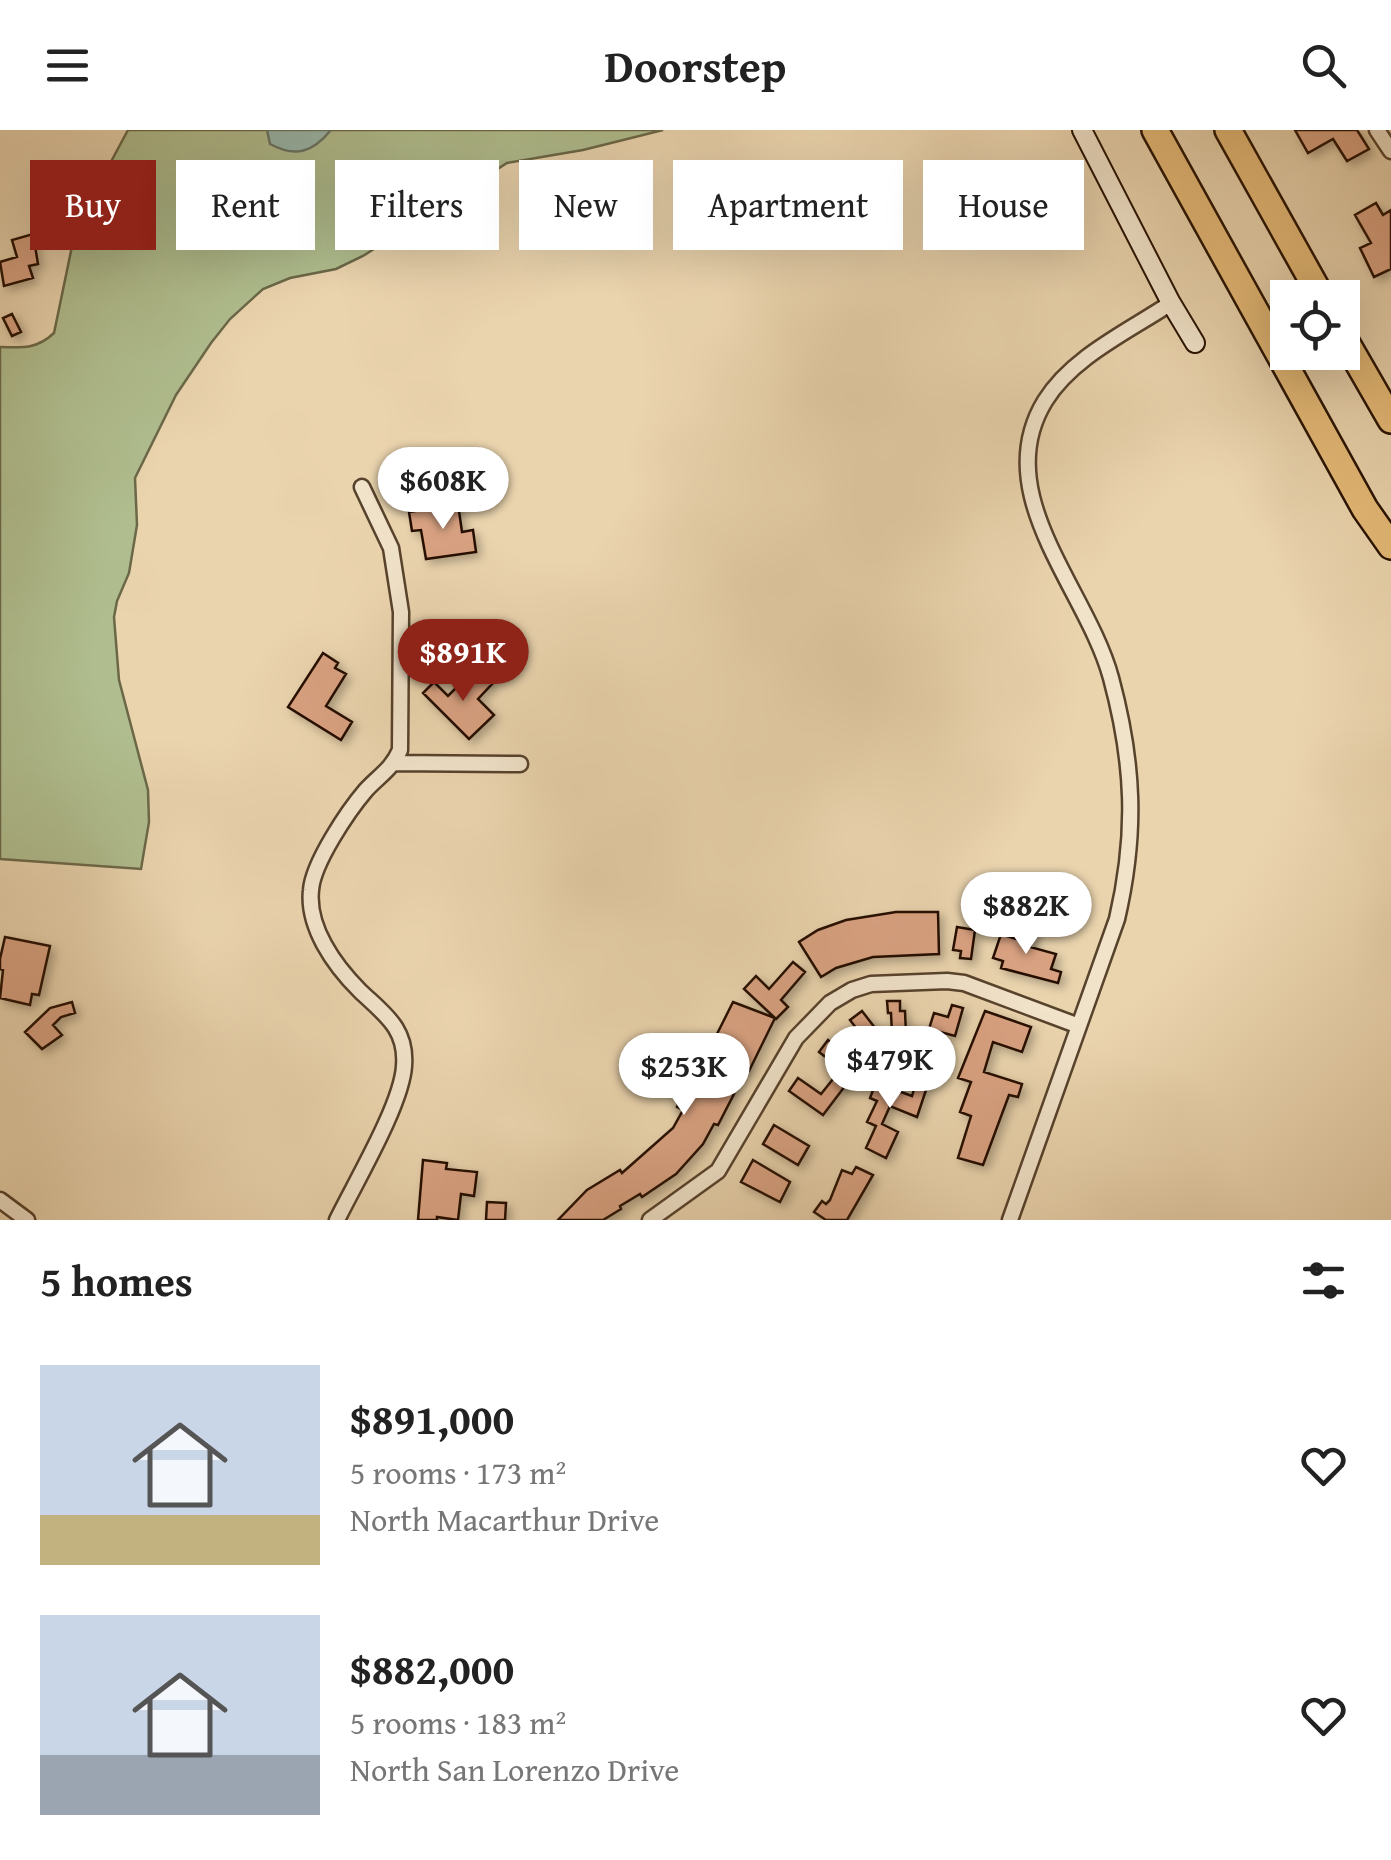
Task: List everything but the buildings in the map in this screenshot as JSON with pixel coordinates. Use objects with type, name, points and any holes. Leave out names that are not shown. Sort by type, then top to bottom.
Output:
[{"type":"highway","points":[[1156,130],[1365,509],[1391,546]]},
{"type":"highway","points":[[1228,130],[1312,280]]},
{"type":"highway","points":[[1360,366],[1391,420]]},
{"type":"street","points":[[1082,130],[1195,343]]},
{"type":"street","points":[[1377,130],[1391,152]]},
{"type":"street","points":[[1010,1220],[1117,919],[1128,872],[1132,812],[1128,758],[1110,672],[1035,513],[1028,484],[1027,454],[1039,411],[1066,375],[1171,304]]},
{"type":"street","points":[[336,1220],[399,1093],[404,1068],[400,1031],[388,1013],[359,990],[314,927],[311,887],[318,867],[355,806],[395,763],[400,750],[401,612],[390,548],[362,487]]},
{"type":"street","points":[[395,763],[520,764]]},
{"type":"street","points":[[650,1220],[718,1171],[796,1038],[813,1018],[852,990],[871,984],[964,983],[1079,1026]]},
{"type":"street","points":[[0,1200],[27,1220]]},
{"type":"green space","points":[[128,130],[663,130],[583,150],[519,160],[499,168],[499,160],[335,160],[335,250],[372,250],[336,269],[290,278],[263,289],[230,319],[176,395],[135,478],[137,525],[129,573],[114,617],[119,680],[148,790],[149,822],[141,869],[0,859],[0,347],[29,346],[54,333],[71,250],[156,250],[156,160],[112,160]]},
{"type":"shaded area","points":[[267,130],[331,130],[311,148],[296,152],[270,144]]}]
